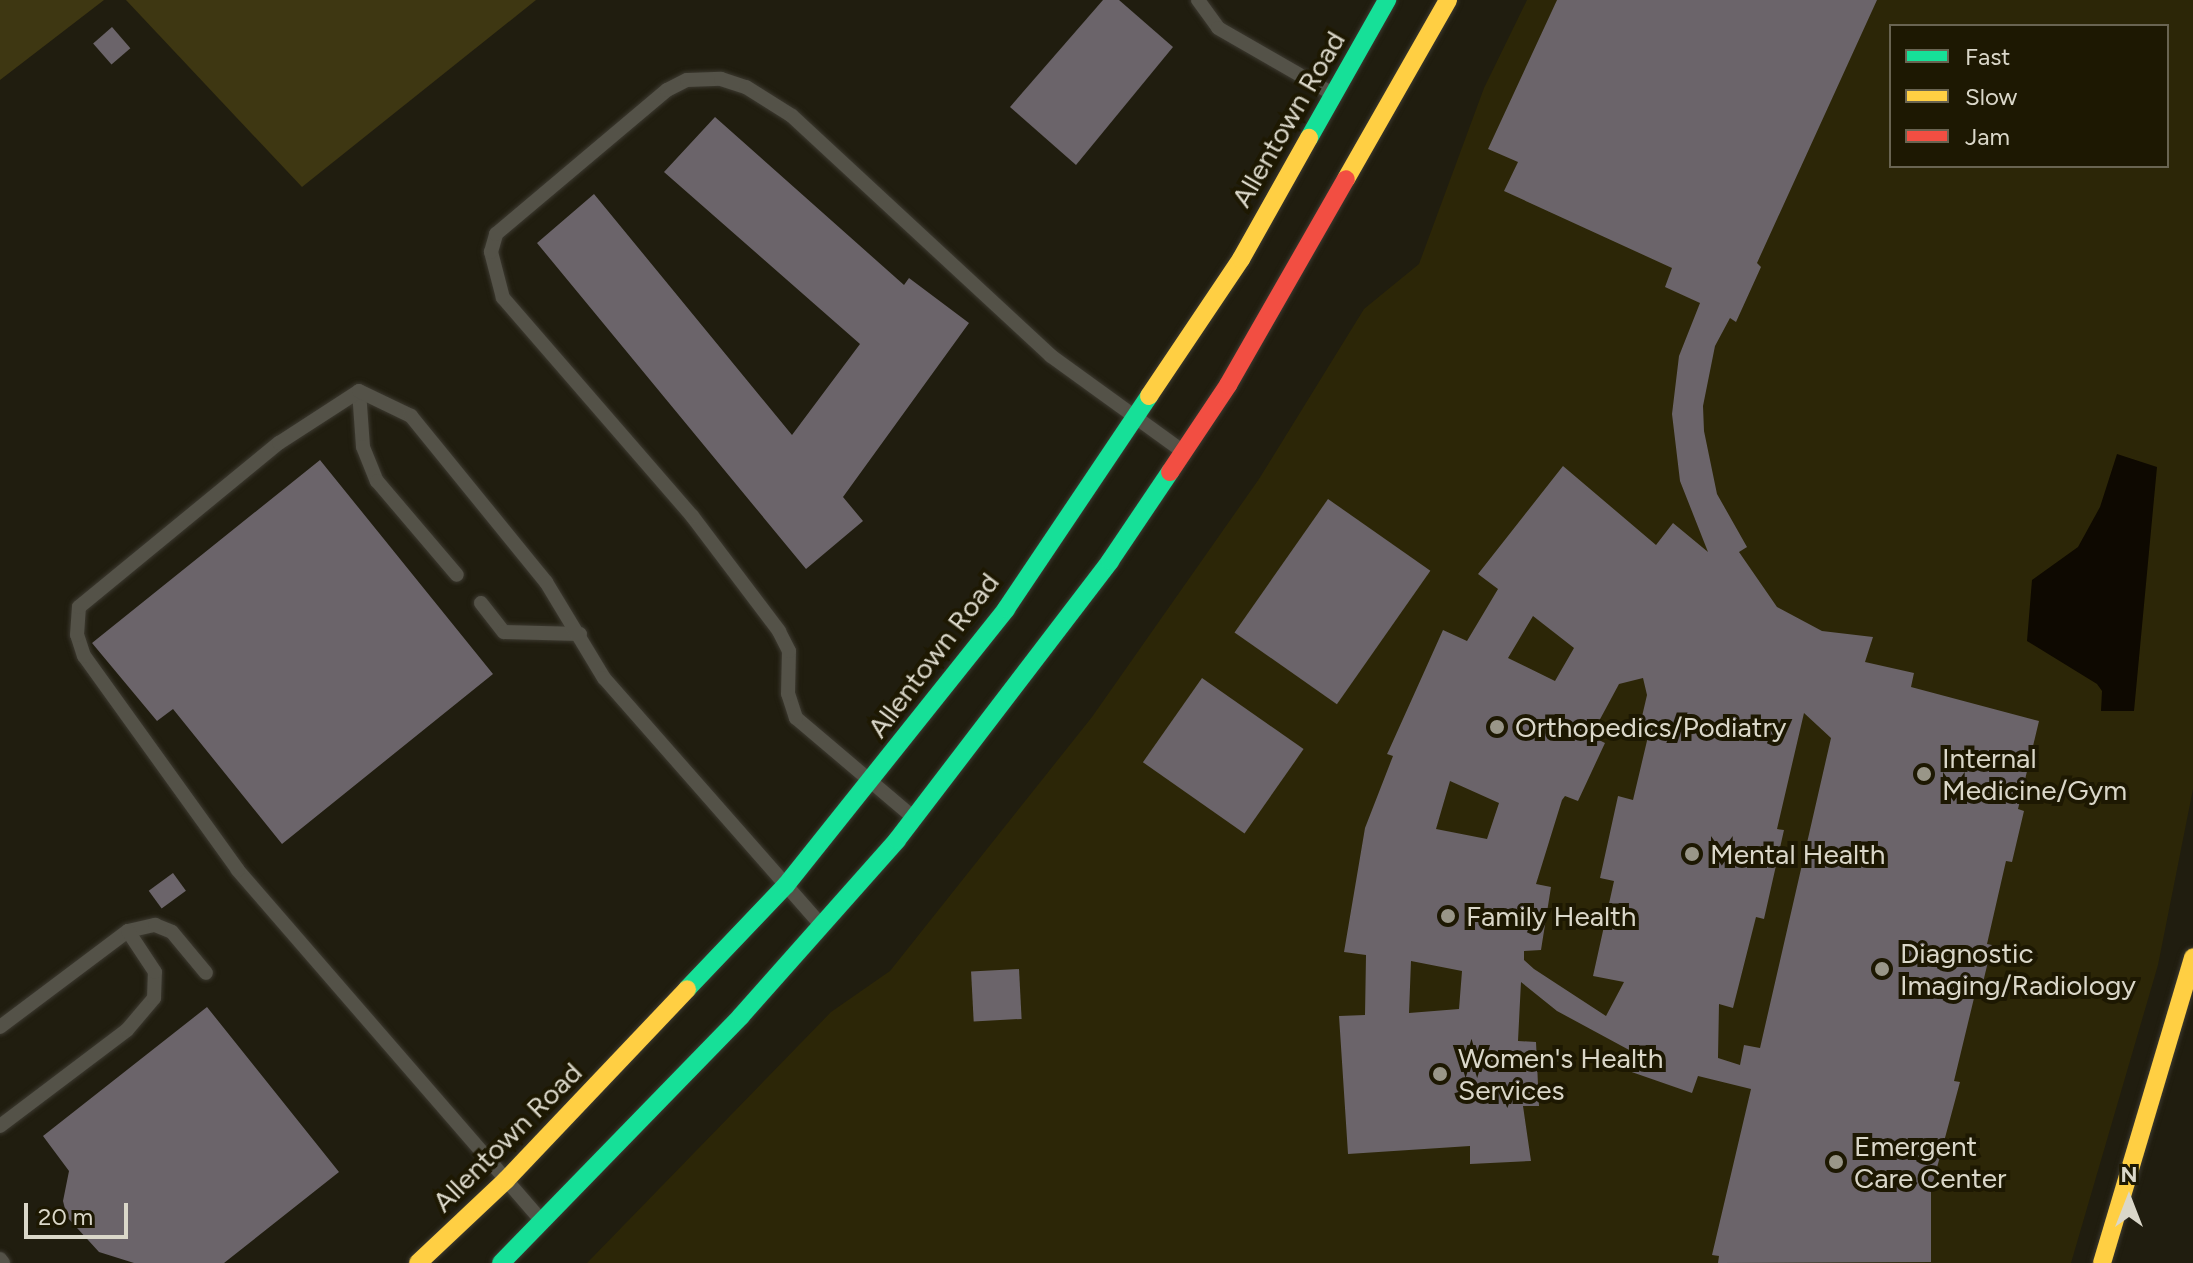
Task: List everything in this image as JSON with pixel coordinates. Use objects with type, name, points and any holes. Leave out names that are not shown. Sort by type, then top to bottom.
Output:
[{"type":"main road","name":"Allentown Road","points":[[418,1263],[506,1180],[786,885],[1006,609],[1137,419],[1241,259],[1387,0]]},
{"type":"main road","points":[[501,1263],[685,1080],[914,819],[1110,561],[1184,452],[1448,0]]},
{"type":"main road","points":[[2102,1263],[2193,957]]},
{"type":"lane","points":[[1198,0],[1218,28],[1335,95]]},
{"type":"lane","points":[[914,819],[796,718],[788,694],[789,651],[779,631],[692,516],[503,298],[491,252],[496,234],[667,90],[687,80],[721,79],[746,87],[792,116],[1051,356],[1184,452]]},
{"type":"lane","points":[[359,391],[363,447],[377,481],[457,575]]},
{"type":"lane","points":[[359,391],[411,416],[546,582],[604,678],[822,925]]},
{"type":"lane","points":[[359,391],[279,443],[79,607],[77,635],[84,656],[238,870],[543,1223]]},
{"type":"lane","points":[[481,603],[504,632],[580,634]]},
{"type":"lane","points":[[0,1027],[128,931],[155,925],[172,932],[206,973]]},
{"type":"lane","points":[[0,1126],[127,1030],[154,998],[155,972],[128,931]]},
{"type":"shaded area","points":[[0,0],[104,0],[0,80]]},
{"type":"shaded area","points":[[126,0],[536,0],[302,187]]},
{"type":"shaded area","points":[[1527,0],[2193,0],[2193,789],[2158,965],[2071,1263],[587,1263],[831,1012],[890,971],[1092,717],[1259,479],[1364,309],[1419,264],[1484,88]]},
{"type":"shaded area","points":[[2117,454],[2157,467],[2134,711],[2101,711],[2102,691],[2097,684],[2027,641],[2032,580],[2078,547],[2100,507]]},
{"type":"building","points":[[1103,0],[1119,0],[1173,47],[1076,165],[1010,107]]},
{"type":"building","points":[[1557,0],[1877,0],[1757,263],[1761,267],[1736,322],[1730,318],[1715,346],[1703,406],[1704,431],[1717,494],[1747,547],[1739,552],[1777,607],[1822,631],[1873,637],[1865,662],[1914,673],[1911,687],[2039,721],[2018,809],[2024,811],[2012,862],[2006,861],[1987,944],[1992,945],[1980,995],[1975,994],[1954,1081],[1960,1082],[1931,1190],[1931,1262],[1718,1263],[1719,1256],[1712,1255],[1751,1089],[1698,1076],[1692,1093],[1623,1069],[1631,1051],[1557,1011],[1521,982],[1518,1041],[1536,1042],[1539,1106],[1523,1106],[1531,1161],[1470,1164],[1470,1146],[1348,1154],[1339,1016],[1365,1015],[1366,955],[1344,952],[1365,828],[1393,756],[1387,754],[1443,630],[1467,641],[1498,589],[1478,574],[1563,466],[1656,545],[1673,523],[1708,552],[1680,481],[1672,414],[1679,356],[1700,303],[1665,287],[1672,268],[1504,191],[1518,162],[1488,149]],"holes":[[[1533,616],[1574,648],[1555,681],[1508,658]],[[1643,678],[1647,695],[1640,725],[1650,728],[1633,800],[1618,796],[1600,878],[1614,881],[1593,976],[1624,982],[1606,1016],[1534,969],[1524,960],[1524,951],[1541,950],[1551,887],[1536,884],[1562,800],[1565,796],[1578,801],[1605,743],[1591,736],[1619,684]],[[1804,713],[1831,738],[1760,1048],[1744,1045],[1740,1065],[1718,1058],[1719,1004],[1733,1008],[1756,917],[1764,919],[1784,830],[1777,829]],[[1450,781],[1499,803],[1487,839],[1436,829]],[[1411,961],[1462,971],[1459,1009],[1409,1013]]]},
{"type":"building","points":[[112,27],[130,48],[112,65],[93,43]]},
{"type":"building","points":[[715,117],[904,285],[909,278],[969,323],[843,497],[863,521],[806,569],[537,243],[594,194],[792,435],[860,344],[664,172]]},
{"type":"building","points":[[320,460],[493,674],[282,844],[173,709],[157,721],[92,643]]},
{"type":"building","points":[[1328,499],[1430,571],[1337,704],[1235,633]]},
{"type":"building","points":[[1202,678],[1304,749],[1244,833],[1143,762]]},
{"type":"building","points":[[173,873],[186,891],[162,908],[149,891]]},
{"type":"building","points":[[1019,969],[1022,1019],[974,1021],[971,972]]},
{"type":"building","points":[[207,1007],[339,1172],[224,1263],[134,1263],[99,1252],[67,1217],[63,1201],[69,1171],[43,1136]]},
{"type":"traffic: fast","points":[[1309,138],[1387,0]]},
{"type":"traffic: fast","points":[[687,989],[786,885],[1006,609],[1149,396]]},
{"type":"traffic: fast","points":[[501,1263],[741,1016],[897,840],[1110,561],[1170,472]]},
{"type":"traffic: slow","points":[[1346,179],[1448,0]]},
{"type":"traffic: slow","points":[[1149,396],[1241,259],[1309,138]]},
{"type":"traffic: slow","points":[[2102,1263],[2193,957]]},
{"type":"traffic: slow","points":[[418,1263],[506,1180],[687,989]]},
{"type":"traffic: jam","points":[[1170,472],[1228,385],[1346,179]]},
{"type":"place","name":"Orthopedics/Podiatry","points":[[1497,727]]},
{"type":"place","name":"Internal Medicine/Gym","points":[[1924,774]]},
{"type":"place","name":"Mental Health","points":[[1692,854]]},
{"type":"place","name":"Family Health","points":[[1448,916]]},
{"type":"place","name":"Diagnostic Imaging/Radiology","points":[[1882,969]]},
{"type":"place","name":"Women's Health Services","points":[[1440,1074]]},
{"type":"place","name":"Emergent Care Center","points":[[1836,1162]]}]
